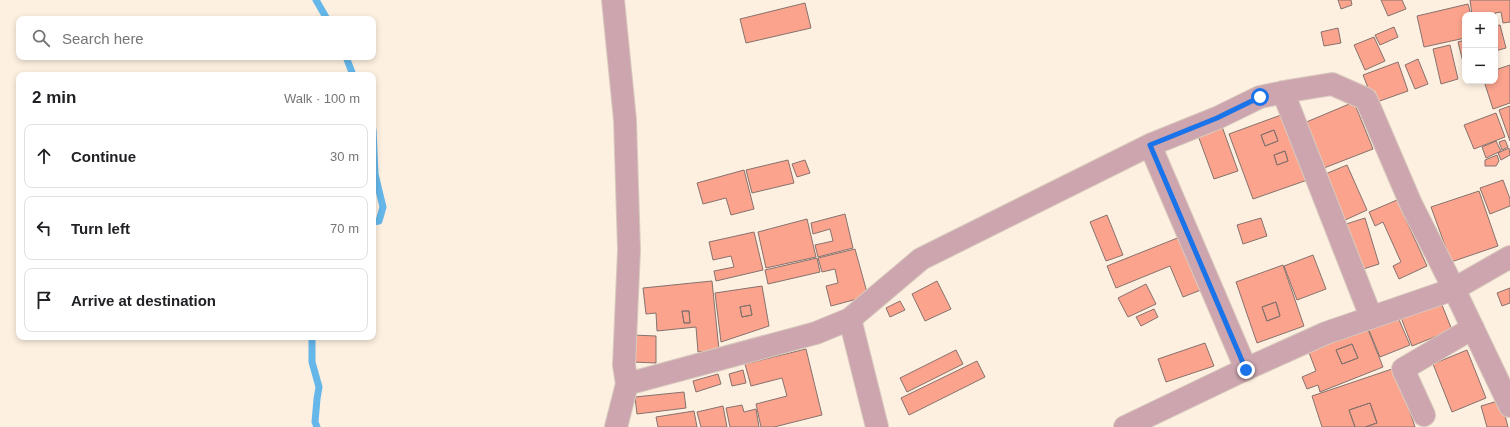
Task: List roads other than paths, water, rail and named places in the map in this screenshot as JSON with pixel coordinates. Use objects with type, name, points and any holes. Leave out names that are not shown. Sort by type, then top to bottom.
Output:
[{"type":"street","points":[[613,0],[625,120],[629,250],[624,365],[627,384],[616,427]]},
{"type":"street","points":[[627,384],[816,333],[850,319],[921,259],[1150,145],[1217,118],[1260,97],[1332,84],[1366,100],[1411,204],[1454,289],[1510,406]]},
{"type":"street","points":[[1282,92],[1371,318]]},
{"type":"street","points":[[1150,145],[1246,370]]},
{"type":"street","points":[[1124,427],[1326,333],[1454,289],[1510,257]]},
{"type":"street","points":[[850,319],[877,427]]},
{"type":"street","points":[[1424,415],[1403,369],[1473,328]]},
{"type":"waterway","points":[[316,0],[325,16]]},
{"type":"waterway","points":[[347,60],[352,72]]},
{"type":"waterway","points":[[376,178],[383,207],[379,221],[376,222]]},
{"type":"waterway","points":[[312,340],[312,362],[319,387],[315,422],[317,427]]}]
